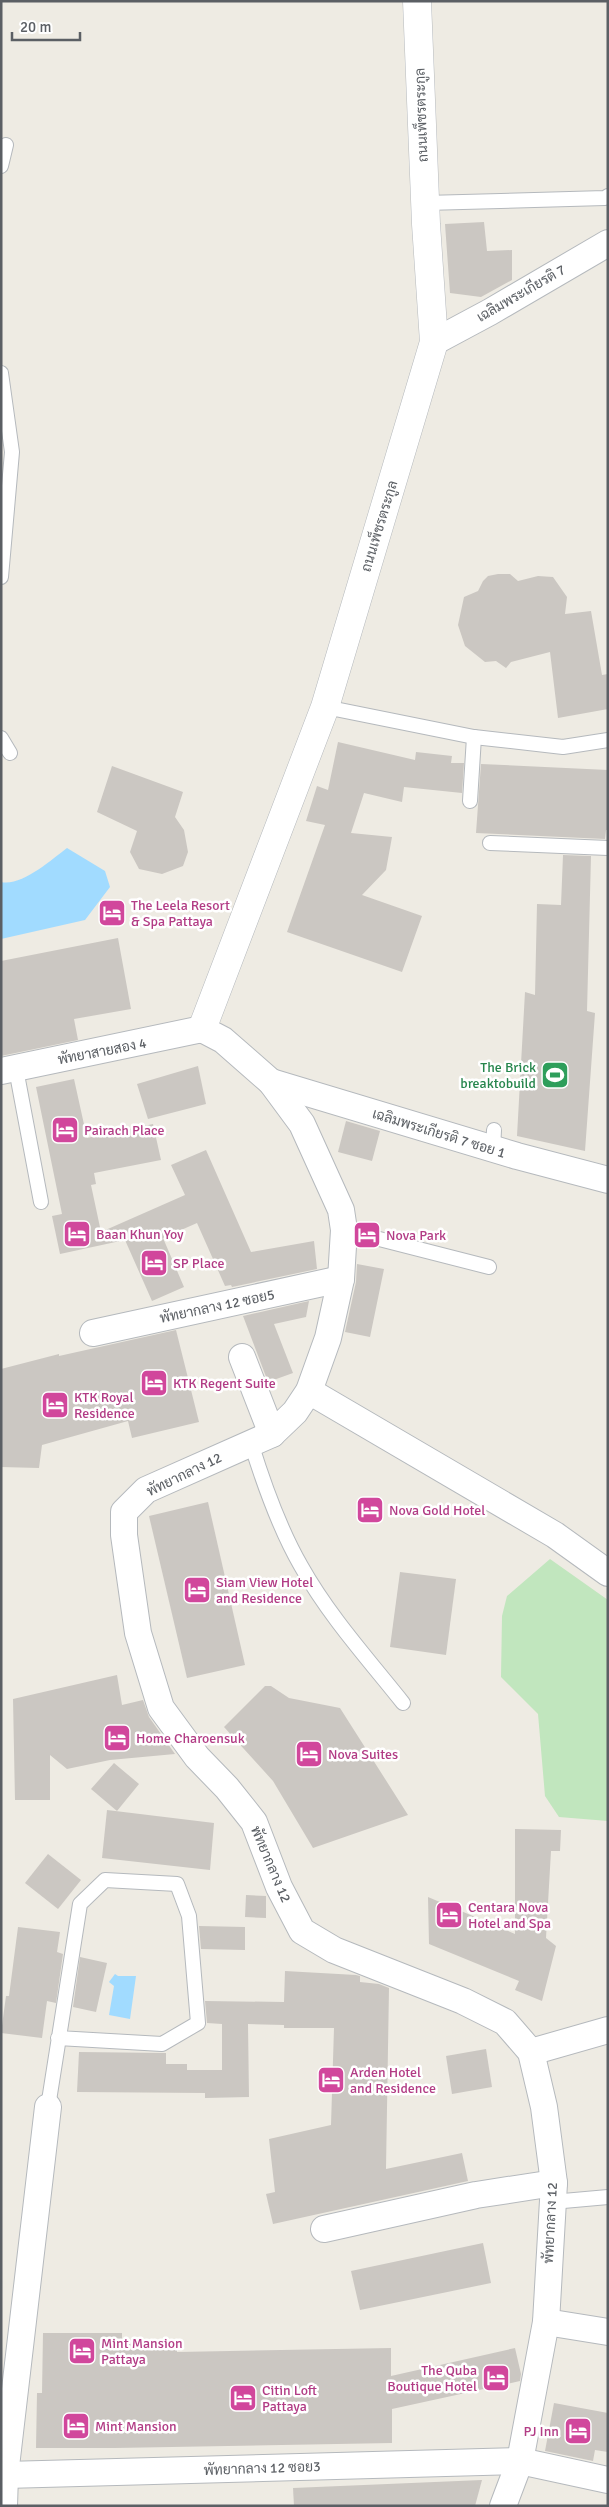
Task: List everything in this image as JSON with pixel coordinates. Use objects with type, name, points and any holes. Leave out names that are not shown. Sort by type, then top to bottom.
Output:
[{"type":"street","name":"ถนนเพ็ชรตระกูล","points":[[202,1029],[326,706],[434,342],[425,202],[417,1]]},
{"type":"street","name":"เฉลิมพระเกียรติ 7","points":[[434,342],[490,312],[608,243]]},
{"type":"street","name":"พัทยาสายสอง 4","points":[[9,1070],[202,1029]]},
{"type":"street","name":"พัทยากลาง 12","points":[[202,1029],[223,1040],[271,1082],[302,1124],[341,1210],[344,1230],[341,1280],[328,1338],[309,1391],[295,1412],[261,1438],[146,1490],[124,1512],[124,1535],[138,1633],[161,1708],[197,1757],[227,1788],[254,1822],[279,1887],[302,1931],[334,1950],[463,2002],[505,2022],[531,2052],[544,2107],[553,2192],[546,2322],[520,2461],[503,2506]]},
{"type":"street","name":"เฉลิมพระเกียรติ 7 ซอย 1","points":[[271,1082],[494,1140],[608,1180]]},
{"type":"street","name":"พัทยากลาง 12 ซอย5","points":[[93,1333],[341,1280]]},
{"type":"street","points":[[242,1357],[261,1438]]},
{"type":"street","points":[[309,1391],[555,1535],[608,1573]]},
{"type":"street","points":[[531,2052],[608,2030]]},
{"type":"street","points":[[4,2506],[4,2476],[48,2107]]},
{"type":"street","points":[[324,2229],[476,2195],[553,2192]]},
{"type":"street","points":[[546,2322],[608,2332]]},
{"type":"street","name":"พัทยากลาง 12 ซอย3","points":[[4,2476],[520,2461],[608,2480]]},
{"type":"lane","points":[[1,166],[6,145]]},
{"type":"lane","points":[[425,202],[605,198],[608,196]]},
{"type":"lane","points":[[1,374],[12,452],[1,577]]},
{"type":"lane","points":[[326,706],[474,737],[563,746],[608,740]]},
{"type":"lane","points":[[470,801],[474,737]]},
{"type":"lane","points":[[1,738],[10,753]]},
{"type":"lane","points":[[490,843],[608,848]]},
{"type":"lane","points":[[9,1070],[41,1202]]},
{"type":"lane","points":[[344,1230],[489,1267]]},
{"type":"lane","points":[[261,1438],[272,1505],[300,1565],[336,1619],[403,1703]]},
{"type":"lane","points":[[48,2107],[58,2038],[80,1904],[105,1880],[177,1884],[189,1916],[198,2023],[162,2044],[58,2038]]},
{"type":"lane","points":[[553,2192],[608,2197]]},
{"type":"green space","points":[[550,1559],[608,1600],[608,1821],[559,1817],[545,1796],[538,1714],[501,1677],[502,1616],[507,1596]]},
{"type":"water","points":[[67,848],[105,871],[110,887],[85,920],[1,939],[1,882],[9,882],[26,877]]},
{"type":"water","points":[[115,1974],[118,1976],[136,1976],[130,2019],[109,2015],[114,1986],[109,1982]]},
{"type":"building","points":[[484,222],[487,251],[512,250],[512,280],[481,297],[450,293],[445,224]]},
{"type":"building","points":[[510,574],[518,581],[538,576],[553,577],[567,597],[565,614],[591,611],[602,675],[608,674],[608,709],[558,718],[550,652],[511,662],[506,668],[496,661],[485,662],[465,646],[458,625],[464,597],[478,591],[488,576]]},
{"type":"building","points":[[338,742],[415,760],[416,752],[452,756],[451,763],[464,763],[462,793],[404,787],[402,802],[364,793],[351,833],[392,837],[386,870],[362,895],[422,916],[402,972],[287,932],[325,825],[306,821],[317,786],[328,790]]},
{"type":"building","points":[[481,764],[608,770],[608,830],[606,830],[605,839],[476,833]]},
{"type":"building","points":[[112,766],[183,792],[175,817],[184,830],[188,852],[183,866],[162,874],[139,869],[130,852],[137,831],[97,812]]},
{"type":"building","name":"The Brick breaktobuild","points":[[563,855],[591,856],[587,1011],[595,1013],[585,1151],[517,1136],[525,992],[535,995],[537,904],[561,905]]},
{"type":"building","points":[[118,938],[131,1009],[74,1019],[78,1040],[1,1056],[1,961]]},
{"type":"building","points":[[198,1066],[206,1104],[148,1119],[137,1084]]},
{"type":"building","points":[[74,1079],[87,1138],[153,1124],[161,1160],[94,1173],[96,1184],[91,1185],[101,1232],[185,1195],[171,1165],[206,1150],[251,1252],[314,1241],[317,1269],[232,1287],[231,1285],[225,1286],[197,1223],[163,1238],[184,1287],[152,1301],[125,1240],[60,1254],[52,1216],[62,1214],[36,1087]]},
{"type":"building","points":[[346,1121],[380,1131],[372,1161],[338,1152]]},
{"type":"building","points":[[357,1264],[384,1269],[370,1337],[345,1332],[356,1282]]},
{"type":"building","points":[[309,1301],[306,1317],[274,1324],[293,1373],[268,1382],[243,1316]]},
{"type":"building","points":[[176,1330],[199,1422],[132,1438],[128,1421],[42,1445],[39,1468],[1,1467],[1,1369],[59,1354],[59,1356]]},
{"type":"building","name":"Siam View Hotel and Residence","points":[[208,1502],[245,1665],[187,1678],[149,1516]]},
{"type":"building","points":[[400,1572],[456,1579],[446,1655],[390,1647]]},
{"type":"building","name":"Home Charoensuk","points":[[117,1675],[122,1705],[143,1700],[149,1717],[175,1754],[110,1760],[67,1769],[50,1755],[50,1800],[15,1800],[13,1699]]},
{"type":"building","name":"Nova Suites","points":[[265,1686],[271,1686],[289,1698],[340,1708],[408,1815],[313,1848],[273,1781],[224,1727]]},
{"type":"building","points":[[114,1763],[139,1784],[117,1811],[91,1789]]},
{"type":"building","points":[[107,1810],[214,1823],[210,1870],[102,1858]]},
{"type":"building","name":"Centara Nova Hotel and Spa","points":[[515,1829],[561,1830],[560,1851],[551,1851],[546,1938],[556,1946],[542,2001],[515,1990],[519,1981],[429,1944],[428,1897],[515,1934]]},
{"type":"building","points":[[48,1854],[81,1880],[58,1909],[25,1883]]},
{"type":"building","points":[[246,1895],[266,1896],[266,1918],[245,1917]]},
{"type":"building","points":[[199,1926],[245,1927],[245,1950],[201,1949]]},
{"type":"building","points":[[18,1927],[60,1932],[57,1952],[63,1954],[56,2003],[47,2001],[42,2038],[1,2033],[6,1996],[9,1996]]},
{"type":"building","points":[[80,1957],[107,1963],[96,2012],[73,2007]]},
{"type":"building","points":[[285,1971],[356,1975],[360,1976],[360,1982],[379,1984],[389,1988],[386,2169],[462,2153],[468,2181],[273,2224],[266,2194],[275,2192],[269,2139],[331,2125],[334,2028],[284,2028],[284,2025],[248,2024],[249,2097],[205,2098],[205,2093],[77,2092],[79,2052],[166,2053],[166,2064],[187,2064],[187,2070],[222,2070],[222,2024],[207,2023],[205,2001],[284,2002]]},
{"type":"building","points":[[486,2049],[492,2087],[452,2094],[446,2056]]},
{"type":"building","points":[[483,2243],[491,2283],[360,2310],[351,2271]]},
{"type":"building","points":[[43,2333],[122,2333],[122,2344],[177,2344],[177,2352],[391,2348],[391,2376],[515,2348],[521,2374],[520,2381],[392,2409],[392,2443],[36,2448],[37,2393],[42,2393]]},
{"type":"building","name":"PJ Inn","points":[[554,2403],[608,2413],[608,2452],[595,2450],[593,2461],[545,2451]]},
{"type":"building","points":[[482,2480],[475,2506],[294,2506],[293,2488]]},
{"type":"place","name":"The Leela Resort & Spa Pattaya","points":[[112,913]]},
{"type":"place","name":"The Brick breaktobuild","points":[[555,1075]]},
{"type":"place","name":"Pairach Place","points":[[65,1130]]},
{"type":"place","name":"Baan Khun Yoy","points":[[77,1234]]},
{"type":"place","name":"Nova Park","points":[[367,1235]]},
{"type":"place","name":"SP Place","points":[[154,1263]]},
{"type":"place","name":"KTK Regent Suite","points":[[154,1383]]},
{"type":"place","name":"KTK Royal Residence","points":[[55,1405]]},
{"type":"place","name":"Nova Gold Hotel","points":[[370,1510]]},
{"type":"place","name":"Siam View Hotel and Residence","points":[[197,1590]]},
{"type":"place","name":"Home Charoensuk","points":[[117,1738]]},
{"type":"place","name":"Nova Suites","points":[[309,1754]]},
{"type":"place","name":"Centara Nova Hotel and Spa","points":[[449,1915]]},
{"type":"place","name":"Arden Hotel and Residence","points":[[331,2080]]},
{"type":"place","name":"Mint Mansion Pattaya","points":[[82,2351]]},
{"type":"place","name":"The Quba Boutique Hotel","points":[[496,2378]]},
{"type":"place","name":"Citin Loft Pattaya","points":[[243,2398]]},
{"type":"place","name":"Mint Mansion","points":[[76,2426]]},
{"type":"place","name":"PJ Inn","points":[[578,2431]]}]
